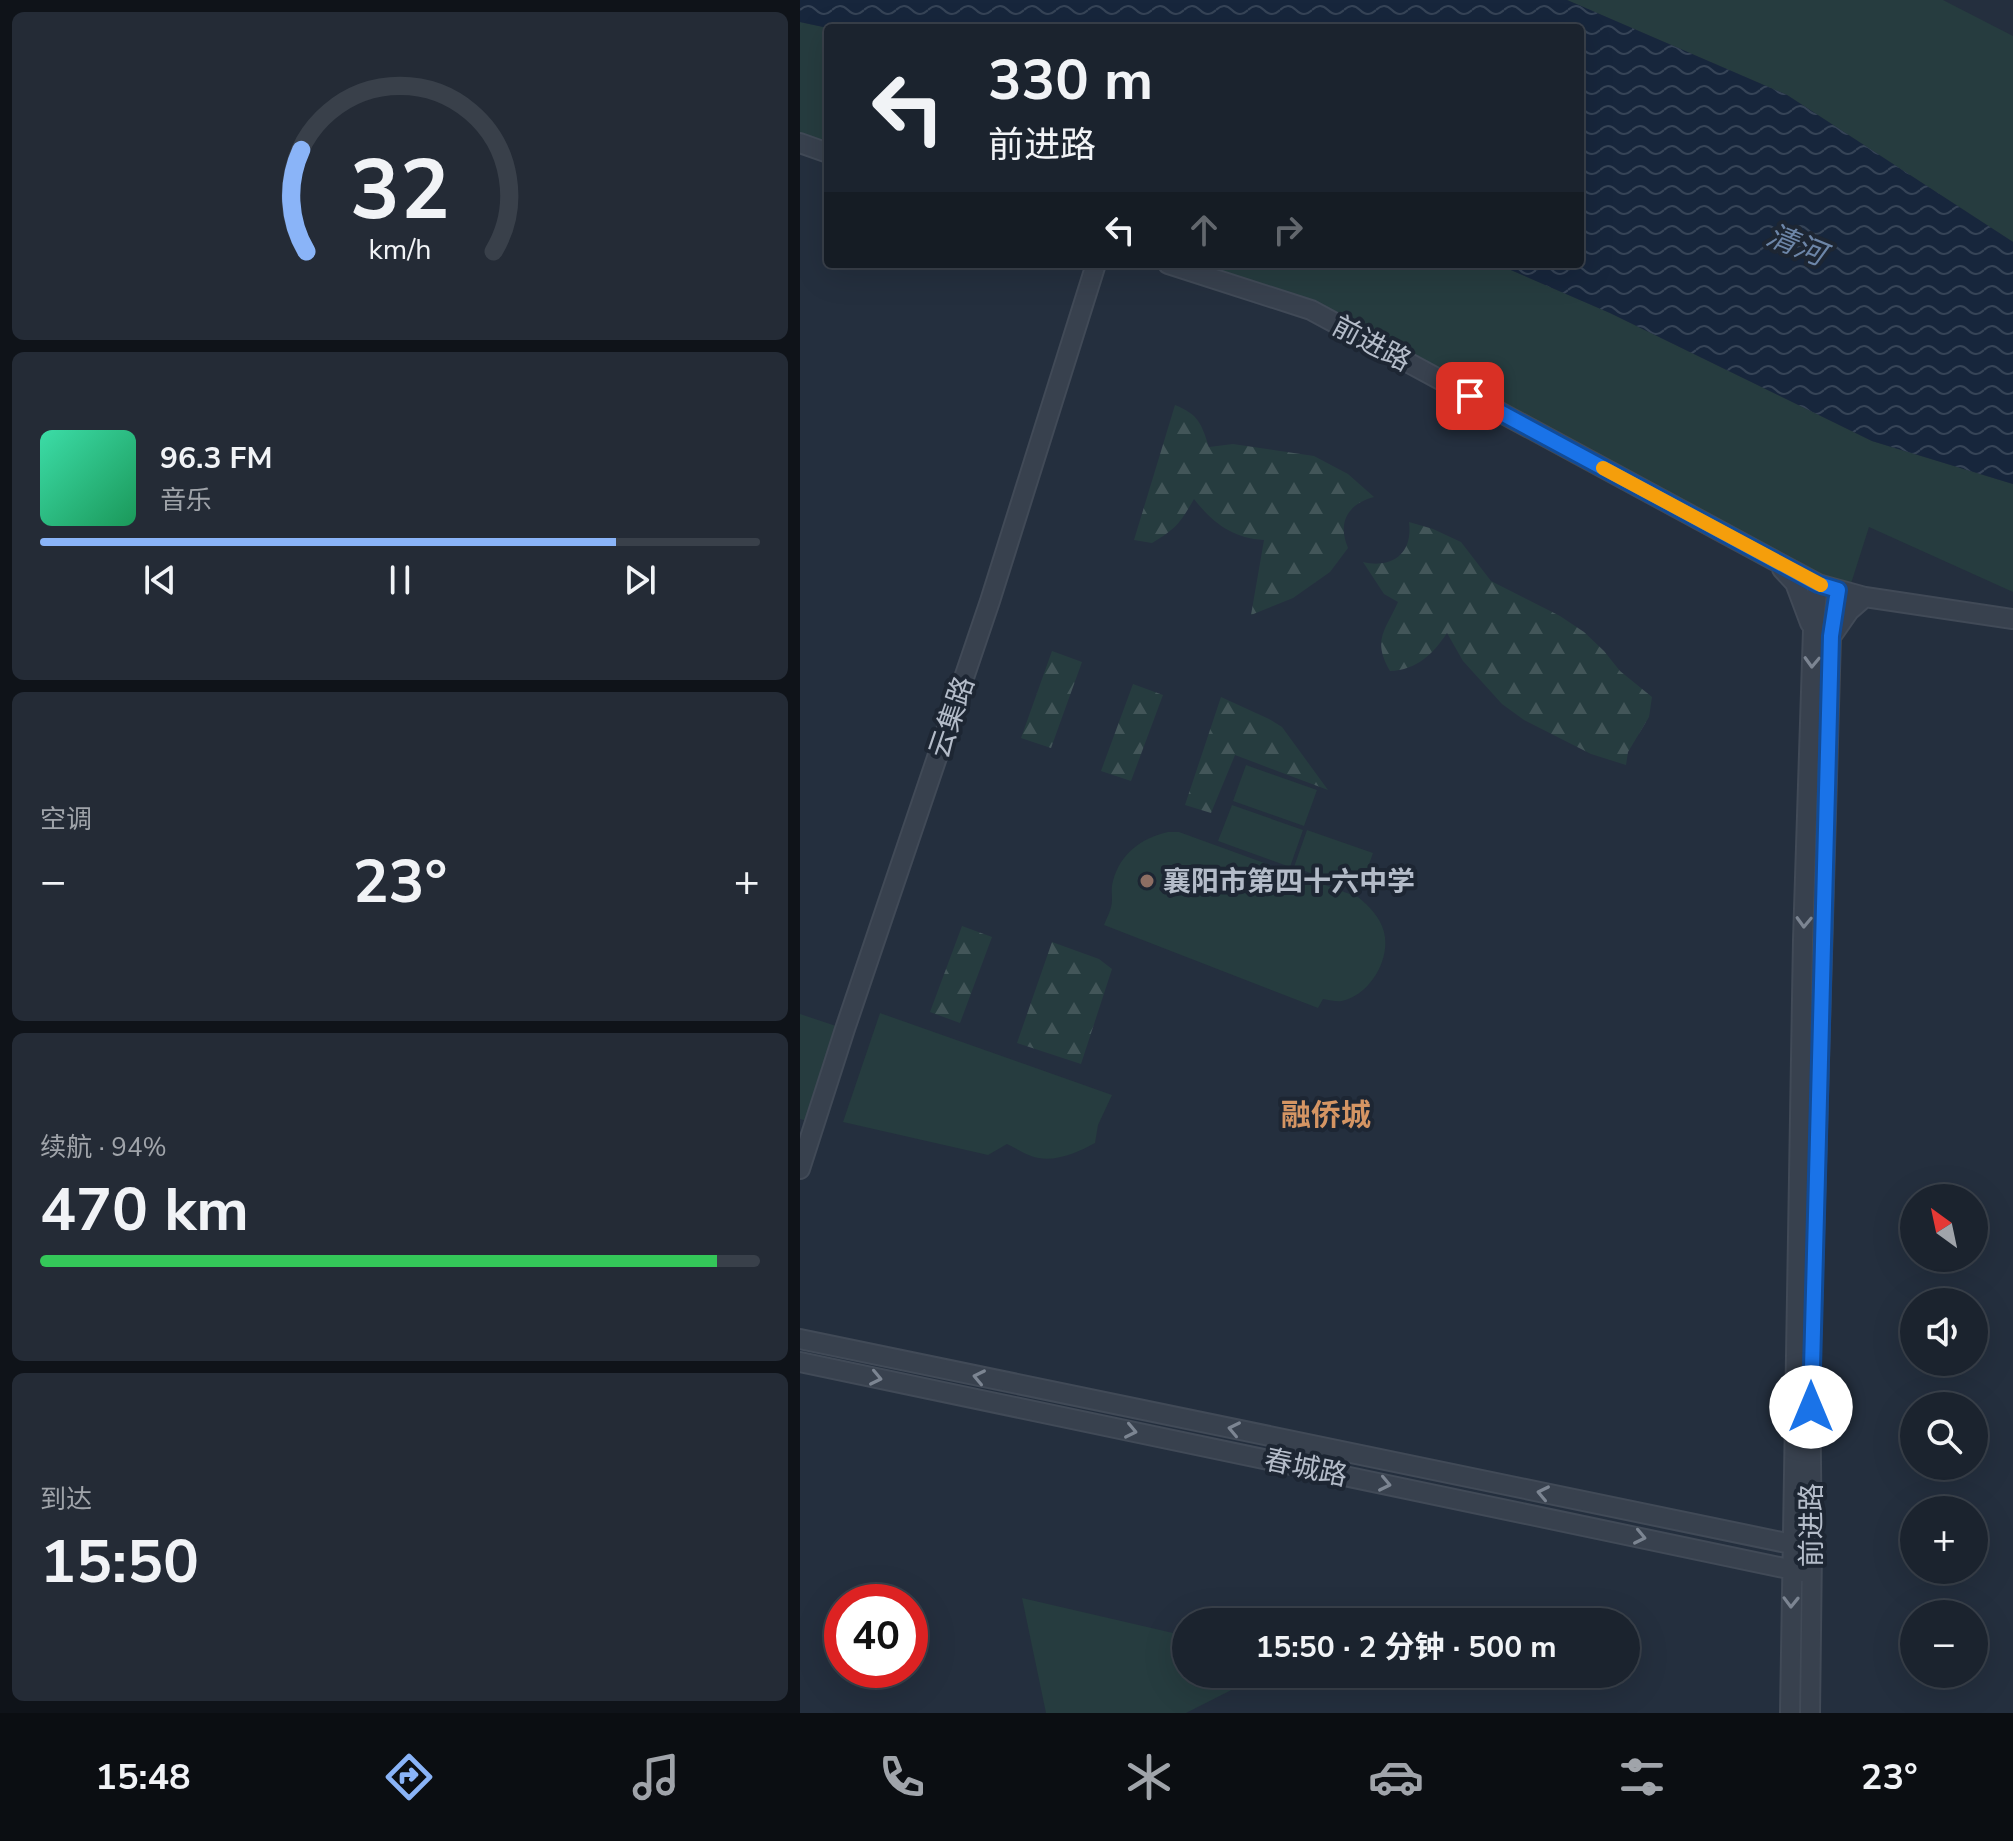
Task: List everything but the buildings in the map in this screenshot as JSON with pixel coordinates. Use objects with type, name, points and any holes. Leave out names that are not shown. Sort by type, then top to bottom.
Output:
[{"type":"street","points":[[800,143],[824,152]]},
{"type":"street","name":"云集路","points":[[800,1169],[990,601],[1095,268]]},
{"type":"street","name":"前进路","points":[[1180,268],[1311,310],[1774,561],[1818,584],[1838,590],[1831,636],[1810,1379],[1810,1713]]},
{"type":"street","points":[[1774,561],[1795,583],[1813,630]]},
{"type":"street","name":"前进路","points":[[1790,1713],[1803,956],[1813,630],[1818,584]]},
{"type":"street","points":[[1838,590],[1865,597],[2013,619]]},
{"type":"street","points":[[1831,636],[1849,611],[1865,597]]},
{"type":"street","name":"春城路","points":[[800,1339],[1812,1549]]},
{"type":"street","name":"春城路","points":[[800,1362],[1811,1574]]},
{"type":"green space","points":[[1567,0],[1943,0],[2013,36],[2013,242],[1787,95]]},
{"type":"green space","points":[[800,22],[824,27],[824,152],[800,143]]},
{"type":"green space","points":[[1181,268],[1506,268],[1610,313],[1872,441],[2013,484],[2013,592],[1869,527],[1848,593],[1312,310]]},
{"type":"green space","points":[[1175,405],[1198,421],[1209,447],[1233,444],[1314,456],[1348,474],[1374,497],[1357,504],[1347,515],[1344,530],[1348,548],[1330,572],[1293,598],[1251,615],[1264,540],[1242,536],[1224,528],[1194,499],[1173,529],[1160,538],[1152,543],[1134,540]]},
{"type":"green space","points":[[1409,522],[1461,542],[1491,581],[1560,616],[1584,632],[1620,671],[1652,697],[1649,717],[1628,752],[1626,765],[1591,754],[1524,720],[1502,704],[1463,661],[1447,633],[1423,660],[1408,668],[1390,671],[1381,643],[1398,602],[1384,594],[1363,562],[1383,563],[1399,556],[1408,542]]},
{"type":"green space","points":[[1052,651],[1082,662],[1051,748],[1021,738]]},
{"type":"green space","points":[[1133,684],[1163,695],[1131,781],[1101,771]]},
{"type":"green space","points":[[1221,697],[1282,727],[1328,790],[1235,755],[1211,813],[1185,805]]},
{"type":"green space","points":[[1246,765],[1317,790],[1304,826],[1233,801]]},
{"type":"green space","points":[[1232,805],[1303,830],[1290,867],[1218,841]]},
{"type":"green space","points":[[1307,830],[1373,853],[1360,891],[1294,867]]},
{"type":"green space","points":[[1179,832],[1358,897],[1374,913],[1384,932],[1381,964],[1369,984],[1352,997],[1340,1001],[1323,999],[1318,1008],[1104,925],[1111,907],[1116,871],[1126,855],[1149,838]]},
{"type":"green space","points":[[962,926],[992,937],[960,1023],[930,1012]]},
{"type":"green space","points":[[1052,942],[1099,959],[1112,969],[1081,1064],[1017,1043]]},
{"type":"green space","points":[[880,1013],[1112,1095],[1098,1125],[1095,1143],[1056,1158],[1031,1156],[1007,1144],[988,1155],[843,1122]]},
{"type":"green space","points":[[800,1014],[845,1029],[815,1123],[800,1119]]},
{"type":"green space","points":[[1022,1598],[1172,1633],[1172,1688],[1235,1688],[1186,1713],[1046,1713]]},
{"type":"water","name":"清河","points":[[800,0],[1567,0],[1787,95],[2013,242],[2013,484],[1872,441],[1610,313],[1506,268],[1584,268],[1584,24],[824,24],[824,27],[800,22]]},
{"type":"slow traffic","points":[[1603,468],[1821,585]]},
{"type":"place","name":"襄阳市第四十六中学","points":[[1147,881]]},
{"type":"district","name":"融侨城","points":[[1326,1115]]},
{"type":"route","points":[[1470,396],[1818,584],[1838,590],[1831,636],[1811,1407]]}]
